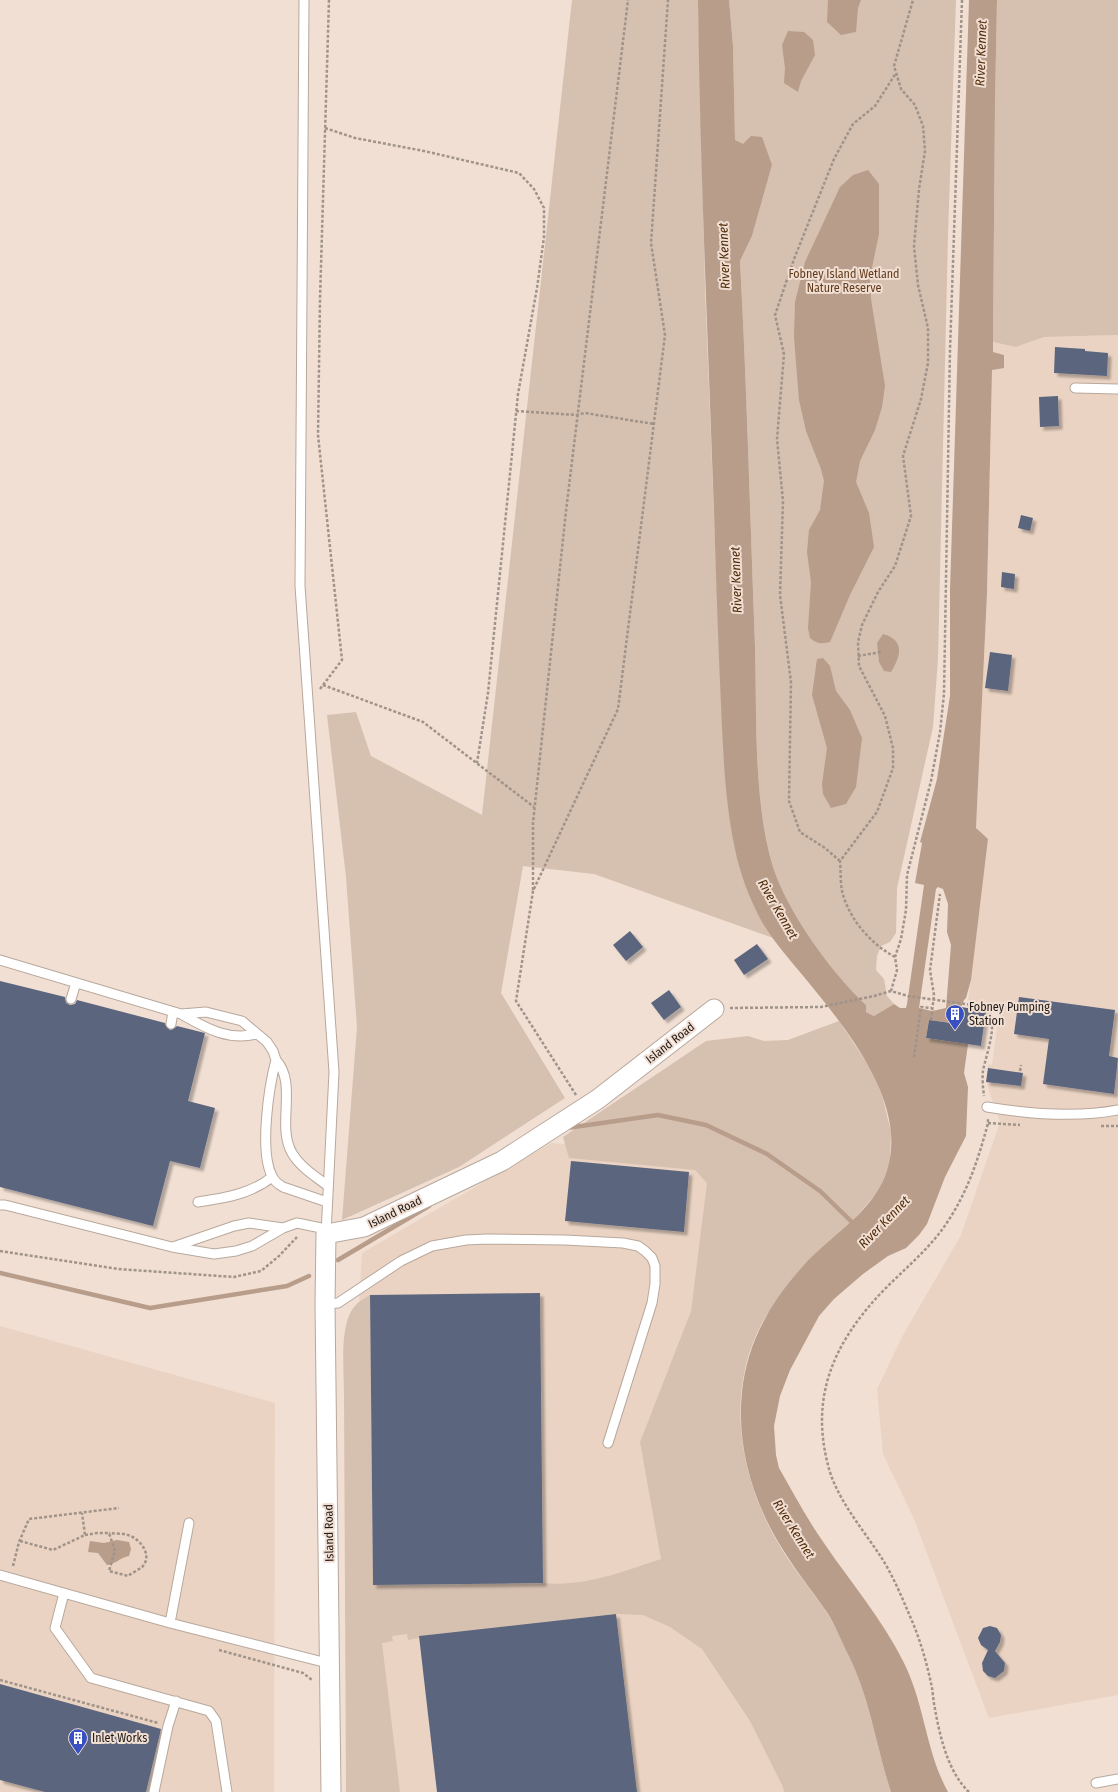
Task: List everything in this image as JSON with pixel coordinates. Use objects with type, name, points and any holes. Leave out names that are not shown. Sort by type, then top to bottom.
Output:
[{"type":"street","name":"Island Road","points":[[331,1792],[331,1664],[325,1304],[326,1232],[364,1227],[502,1161],[585,1107],[714,1008]]},
{"type":"lane","points":[[2,1203],[172,1248],[199,1253],[226,1253],[252,1246],[283,1228],[297,1223],[304,1223],[326,1232],[334,1072],[300,586],[304,0]]},
{"type":"lane","points":[[1075,388],[1118,389]]},
{"type":"lane","points":[[0,960],[177,1013],[208,1030],[239,1036],[257,1034]]},
{"type":"lane","points":[[72,999],[76,983]]},
{"type":"lane","points":[[177,1013],[206,1012],[242,1021],[273,1051],[276,1060],[282,1066],[285,1083],[287,1131],[291,1151],[297,1160],[308,1171],[328,1186]]},
{"type":"lane","points":[[171,1024],[177,1013]]},
{"type":"lane","points":[[276,1060],[270,1084],[266,1143],[268,1163],[272,1177],[283,1187],[327,1202]]},
{"type":"lane","points":[[987,1107],[1063,1114],[1101,1113],[1118,1110]]},
{"type":"lane","points":[[198,1202],[242,1194],[272,1177]]},
{"type":"lane","points":[[172,1248],[234,1226],[249,1223],[283,1228]]},
{"type":"lane","points":[[325,1304],[338,1303],[401,1261],[432,1246],[448,1242],[487,1239],[565,1240],[623,1243],[638,1246],[646,1251],[652,1258],[656,1275],[655,1284],[652,1303],[608,1443]]},
{"type":"lane","points":[[170,1623],[189,1523]]},
{"type":"lane","points":[[0,1576],[64,1592],[170,1623],[331,1664]]},
{"type":"lane","points":[[64,1592],[55,1628],[91,1678],[209,1711],[216,1721],[227,1792]]},
{"type":"lane","points":[[154,1792],[168,1726],[176,1701]]},
{"type":"lane","points":[[1096,1783],[1118,1780]]},
{"type":"path","points":[[329,0],[318,435],[342,660],[323,685],[423,722],[534,807]]},
{"type":"path","points":[[585,1107],[563,1076],[516,1001],[533,891],[534,807],[578,415],[628,0]]},
{"type":"path","points":[[533,891],[618,709],[665,335],[651,243],[668,0]]},
{"type":"path","points":[[895,957],[880,949],[857,924],[842,894],[840,861],[877,812],[893,768],[893,748],[885,716],[859,666],[858,642],[862,625],[878,592],[895,566],[911,516],[903,456],[921,399],[928,363],[928,328],[918,285],[914,246],[919,189],[925,151],[923,126],[915,105],[901,89],[894,66],[913,0]]},
{"type":"path","points":[[891,991],[897,970],[895,957],[901,939],[906,910],[907,875],[931,781],[940,732],[944,694],[949,389],[962,0]]},
{"type":"path","points":[[840,861],[825,848],[800,832],[789,801],[791,682],[780,595],[782,501],[777,439],[784,354],[775,315],[794,259],[834,159],[853,124],[875,106],[896,73]]},
{"type":"path","points":[[325,128],[355,138],[424,151],[519,173],[534,188],[544,208],[544,237],[537,288],[516,410],[488,693],[477,763]]},
{"type":"path","points":[[516,410],[578,415],[585,413],[654,424]]},
{"type":"path","points":[[858,656],[881,652]]},
{"type":"path","points":[[931,1020],[934,1000],[930,970],[940,894]]},
{"type":"path","points":[[714,1008],[821,1007],[891,991],[908,996],[986,1007],[991,1014],[991,1033],[983,1071],[984,1094],[988,1123],[978,1158],[966,1190],[948,1222],[924,1252],[882,1293],[856,1322],[835,1356],[822,1400],[823,1438],[828,1467],[845,1505],[882,1559],[910,1615],[932,1684],[941,1740],[955,1773],[969,1792]]},
{"type":"path","points":[[914,1057],[921,1007],[932,1010]]},
{"type":"path","points":[[1020,1071],[1021,1065]]},
{"type":"path","points":[[0,1251],[118,1269],[234,1277],[261,1271],[279,1256],[296,1237],[326,1232]]},
{"type":"path","points":[[12,1570],[20,1541],[30,1519],[119,1508]]},
{"type":"path","points":[[82,1512],[85,1535]]},
{"type":"path","points":[[20,1541],[53,1550],[85,1535],[97,1533],[128,1535],[136,1538],[144,1547],[146,1558],[142,1566],[128,1576],[109,1571],[114,1551],[109,1534]]},
{"type":"path","points":[[0,1680],[168,1726]]},
{"type":"shaded area","points":[[1118,335],[1118,1695],[989,1718],[914,1519],[883,1454],[877,1389],[903,1335],[961,1235],[1000,1122],[986,1082],[988,1064],[992,1065],[1000,1005],[968,1001],[988,840],[976,828],[987,593],[992,369],[1004,367],[1004,355],[993,352],[993,342],[1016,347],[1044,337]]},
{"type":"shaded area","points":[[551,1143],[711,1155],[691,1311],[640,1442],[847,1792],[347,1792],[354,1393],[362,1253]]},
{"type":"shaded area","points":[[0,1326],[275,1403],[274,1792],[0,1792]]},
{"type":"green space","points":[[572,0],[698,0],[705,287],[723,744],[727,795],[730,820],[741,869],[749,893],[773,938],[594,874],[523,866],[501,993],[565,1098],[459,1167],[342,1220],[357,1027],[346,877],[327,715],[356,712],[371,756],[482,815]]},
{"type":"green space","name":"Fobney Island Wetland Nature Reserve","points":[[729,0],[956,0],[948,235],[938,659],[933,727],[897,888],[896,933],[890,942],[881,946],[877,956],[876,970],[884,979],[887,996],[894,1004],[874,1016],[866,1012],[866,1005],[825,959],[812,941],[789,903],[773,867],[762,815],[757,758],[747,405],[740,261],[752,236],[772,165],[735,140],[733,46]]},
{"type":"green space","points":[[997,0],[1118,0],[1118,335],[1044,337],[1016,347],[993,342]]},
{"type":"green space","points":[[839,1021],[874,1074],[883,1099],[891,1132],[890,1164],[879,1190],[773,1307],[763,1321],[750,1350],[743,1380],[740,1410],[742,1441],[748,1471],[758,1501],[770,1529],[796,1571],[831,1620],[852,1661],[869,1709],[891,1792],[784,1792],[783,1787],[750,1721],[702,1649],[670,1627],[643,1615],[616,1614],[419,1636],[419,1638],[408,1640],[407,1634],[392,1636],[393,1641],[382,1643],[400,1792],[346,1792],[343,1359],[344,1335],[350,1314],[355,1306],[370,1295],[373,1585],[573,1583],[603,1577],[661,1559],[640,1442],[691,1311],[707,1183],[695,1170],[569,1158],[563,1137],[706,1041],[748,1036],[764,1041],[788,1040]]},
{"type":"water","name":"River Kennet","points":[[698,0],[729,0],[733,46],[735,140],[743,144],[751,136],[762,137],[772,165],[752,236],[740,261],[747,405],[757,758],[762,815],[773,867],[789,903],[812,941],[825,959],[866,1005],[866,1012],[874,1016],[894,1004],[900,1008],[906,1008],[907,1004],[924,885],[915,883],[922,843],[920,842],[937,779],[950,696],[950,590],[969,0],[997,0],[993,352],[1004,355],[1004,368],[992,370],[987,593],[976,828],[988,839],[971,980],[966,998],[961,1007],[958,1024],[929,1020],[926,1038],[968,1044],[964,1073],[968,1087],[966,1136],[945,1177],[927,1224],[919,1235],[906,1248],[888,1256],[863,1274],[834,1299],[819,1316],[790,1370],[780,1396],[774,1426],[776,1455],[779,1468],[813,1527],[876,1616],[903,1661],[916,1694],[934,1760],[948,1792],[891,1792],[856,1671],[829,1616],[796,1570],[776,1538],[757,1498],[745,1457],[741,1414],[742,1392],[749,1356],[755,1339],[771,1308],[793,1278],[820,1249],[851,1222],[876,1193],[885,1176],[890,1156],[891,1133],[888,1113],[881,1093],[861,1053],[822,999],[778,946],[753,905],[737,858],[732,831],[725,777],[720,681],[704,256]],"holes":[[[938,887],[943,889],[948,904],[947,932],[951,945],[946,1008],[932,1011],[919,1008],[936,889]]]},
{"type":"water","points":[[828,0],[861,0],[858,8],[856,32],[841,35],[827,22]]},
{"type":"water","points":[[788,31],[804,32],[813,40],[815,55],[801,81],[798,92],[784,83],[785,68],[782,45]]},
{"type":"water","points":[[868,170],[879,184],[879,234],[870,277],[871,299],[885,386],[882,407],[875,430],[860,461],[856,482],[869,513],[874,547],[850,595],[830,642],[820,643],[810,638],[808,628],[811,582],[807,552],[809,530],[820,510],[824,481],[821,469],[806,431],[799,400],[794,337],[795,302],[805,262],[840,187],[853,175]]},
{"type":"water","points":[[883,634],[895,640],[898,644],[899,655],[891,672],[884,671],[879,662],[877,643]]},
{"type":"water","points":[[823,658],[830,666],[836,691],[850,710],[862,738],[856,787],[846,804],[831,808],[823,794],[822,784],[827,748],[812,695],[817,659]]},
{"type":"water","points":[[117,1540],[129,1542],[131,1549],[129,1556],[107,1565],[98,1553],[88,1552],[90,1541],[104,1543]]},
{"type":"building","points":[[1055,347],[1085,349],[1085,351],[1108,353],[1107,376],[1054,373]]},
{"type":"building","points":[[1058,396],[1059,426],[1040,427],[1039,397]]},
{"type":"building","points":[[1021,515],[1033,518],[1030,531],[1018,528]]},
{"type":"building","points":[[1002,572],[1015,574],[1014,589],[1001,587]]},
{"type":"building","points":[[990,652],[1012,655],[1008,691],[985,688]]},
{"type":"building","points":[[630,931],[643,947],[626,961],[613,945]]},
{"type":"building","points":[[757,944],[768,959],[744,975],[734,960]]},
{"type":"building","points":[[0,981],[65,997],[66,1003],[70,1005],[75,1004],[77,1000],[165,1023],[170,1030],[177,1026],[205,1033],[188,1101],[215,1108],[200,1168],[170,1161],[153,1226],[0,1187]]},
{"type":"building","points":[[669,990],[681,1007],[664,1020],[651,1003]]},
{"type":"building","points":[[1019,997],[1115,1010],[1109,1056],[1118,1058],[1114,1094],[1043,1084],[1049,1039],[1014,1034]]},
{"type":"building","name":"Fobney Pumping Station","points":[[961,1007],[986,1011],[981,1046],[926,1038],[929,1020],[958,1024]]},
{"type":"building","points":[[988,1068],[1023,1073],[1021,1086],[986,1082]]},
{"type":"building","points":[[571,1161],[689,1172],[684,1232],[565,1221]]},
{"type":"building","points":[[540,1293],[543,1583],[373,1585],[370,1295]]},
{"type":"building","points":[[616,1614],[637,1792],[437,1792],[419,1636]]},
{"type":"building","points":[[990,1626],[997,1628],[1001,1635],[1000,1642],[995,1651],[1005,1663],[1004,1671],[995,1678],[988,1676],[983,1671],[982,1663],[988,1650],[981,1645],[978,1638],[983,1628]]},
{"type":"building","name":"Inlet Works","points":[[0,1684],[161,1729],[146,1792],[45,1792],[0,1780]]},
{"type":"waterway","points":[[567,1128],[658,1115],[706,1125],[767,1154],[820,1191],[856,1226]]},
{"type":"waterway","points":[[338,1260],[429,1206]]},
{"type":"waterway","points":[[0,1273],[150,1308],[287,1286],[309,1276]]},
{"type":"place","name":"Fobney Pumping Station","points":[[955,1031]]},
{"type":"place","name":"Inlet Works","points":[[78,1755]]}]
